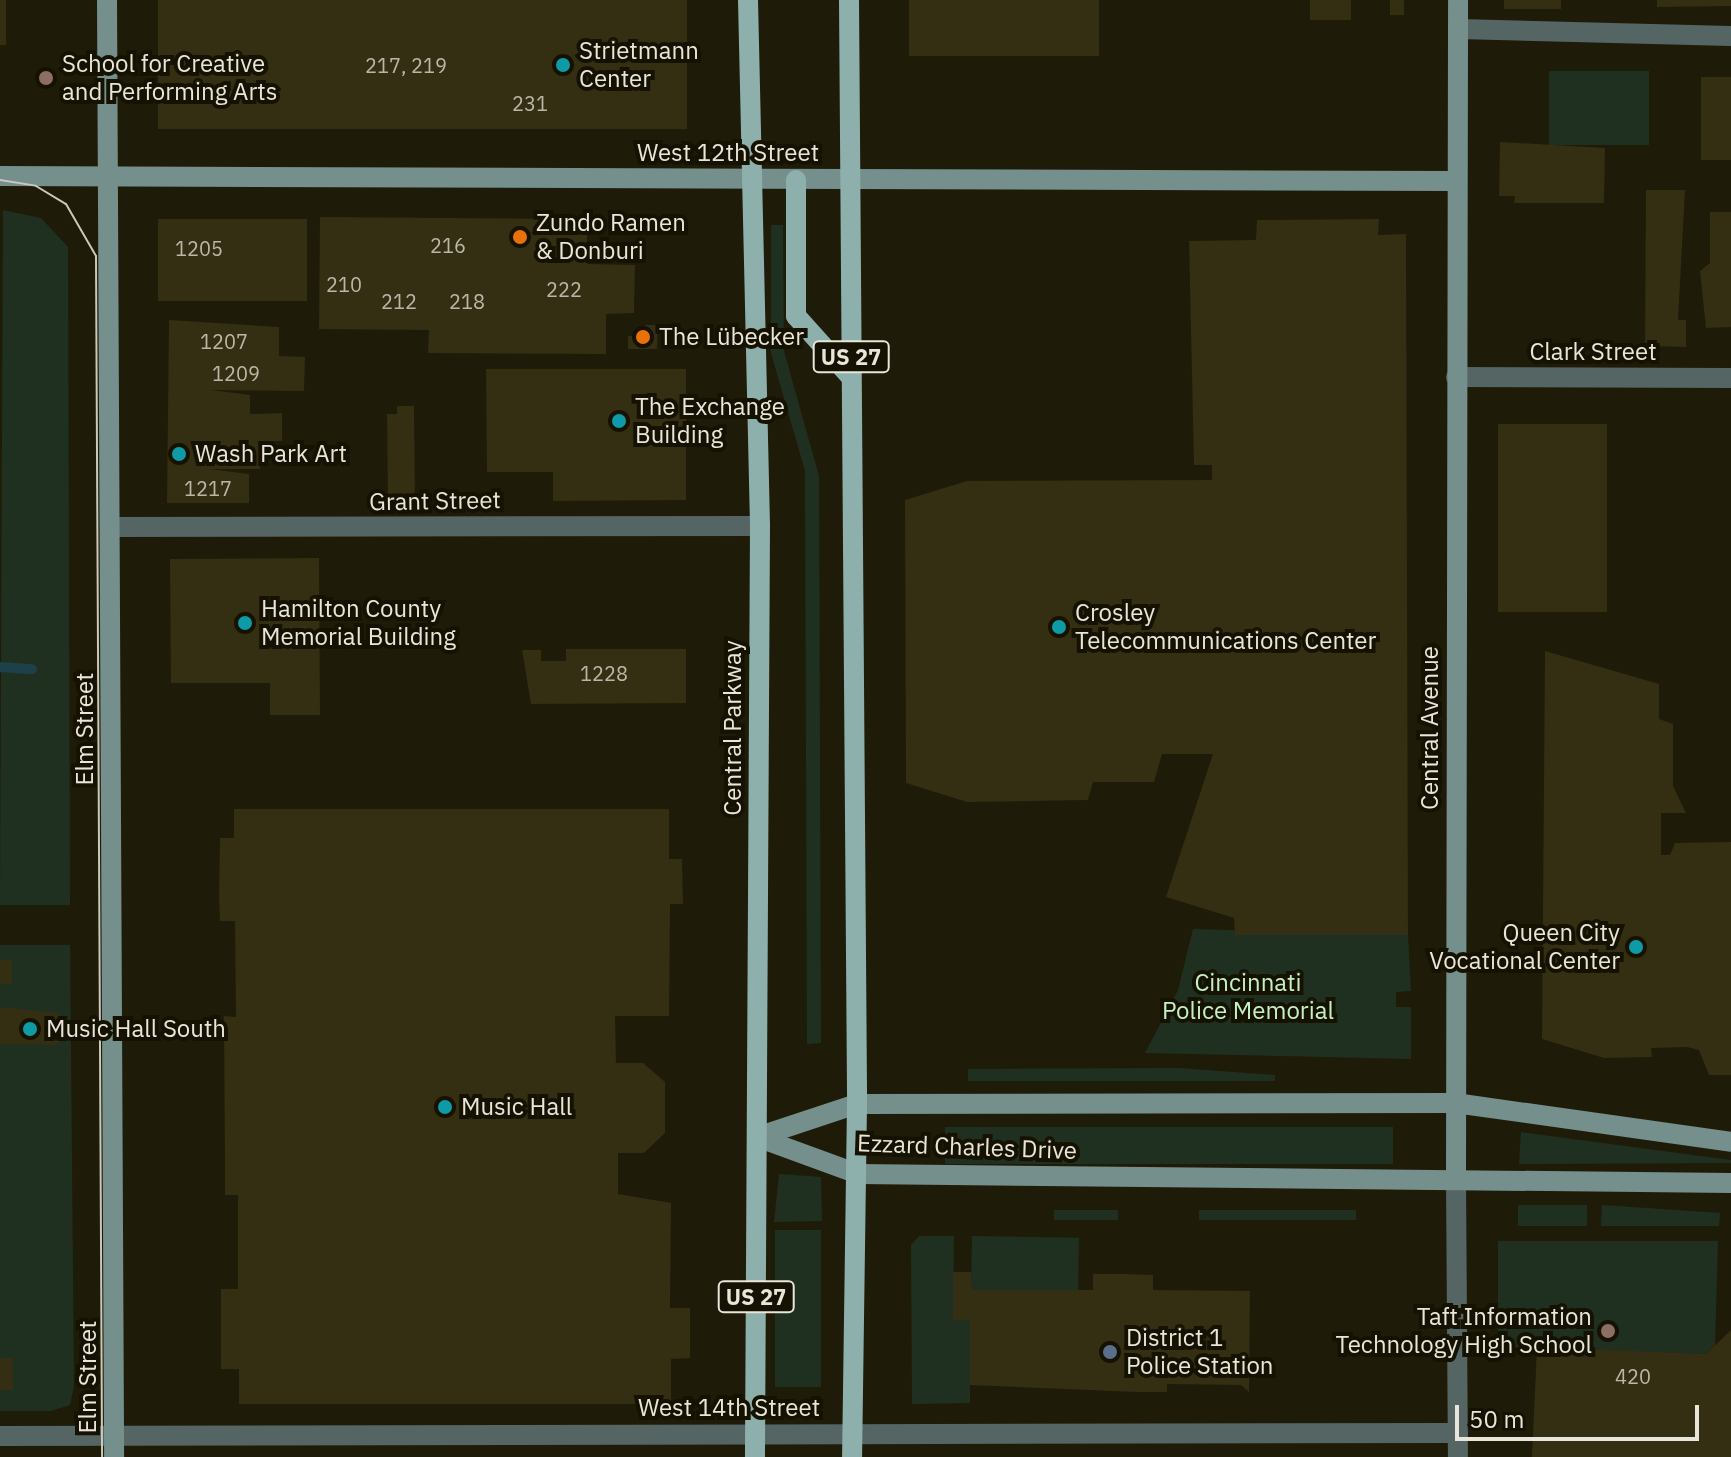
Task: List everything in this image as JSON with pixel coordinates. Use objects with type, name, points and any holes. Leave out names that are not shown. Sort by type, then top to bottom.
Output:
[{"type":"main road","name":"Elm Street","points":[[107,0],[115,1447]]},
{"type":"main road","name":"Central Parkway","points":[[748,0],[760,526],[755,1457]]},
{"type":"main road","name":"US 27","points":[[849,0],[858,1174],[852,1457]]},
{"type":"main road","name":"Central Avenue","points":[[1456,1180],[1458,0]]},
{"type":"main road","name":"West 12th Street","points":[[0,176],[1456,181]]},
{"type":"main road","points":[[796,180],[796,316],[851,377]]},
{"type":"main road","name":"Ezzard Charles Drive","points":[[757,1137],[857,1104],[1455,1103],[1731,1142]]},
{"type":"main road","name":"Ezzard Charles Drive","points":[[757,1137],[858,1174],[1731,1183]]},
{"type":"street","points":[[1459,29],[1731,36]]},
{"type":"street","name":"Clark Street","points":[[1456,377],[1731,378]]},
{"type":"street","name":"Grant Street","points":[[110,527],[760,526]]},
{"type":"street","name":"Central Avenue","points":[[1456,1180],[1458,1457]]},
{"type":"street","name":"West 14th Street","points":[[0,1436],[115,1447],[852,1433],[1458,1433]]},
{"type":"green space","points":[[1549,71],[1649,71],[1649,145],[1549,145]]},
{"type":"green space","points":[[3,210],[41,218],[68,247],[70,905],[0,905]]},
{"type":"green space","points":[[771,225],[783,225],[784,351],[819,476],[821,1043],[807,1044],[805,471],[771,353]]},
{"type":"green space","name":"Cincinnati Police Memorial","points":[[1193,929],[1408,935],[1411,991],[1396,992],[1396,1007],[1411,1007],[1411,1059],[1145,1053],[1178,990]]},
{"type":"green space","points":[[0,945],[70,945],[74,1386],[70,1405],[51,1411],[0,1411]]},
{"type":"green space","points":[[1178,1068],[1275,1075],[1275,1081],[968,1081],[968,1069]]},
{"type":"green space","points":[[945,1127],[1393,1127],[1393,1164],[945,1164]]},
{"type":"green space","points":[[1521,1132],[1731,1160],[1731,1163],[1519,1164]]},
{"type":"green space","points":[[779,1174],[821,1177],[822,1221],[774,1222]]},
{"type":"green space","points":[[1518,1205],[1587,1205],[1587,1226],[1518,1226]]},
{"type":"green space","points":[[1602,1205],[1720,1213],[1719,1226],[1601,1226]]},
{"type":"green space","points":[[1054,1210],[1118,1210],[1118,1220],[1054,1220]]},
{"type":"green space","points":[[1199,1210],[1356,1210],[1356,1220],[1199,1220]]},
{"type":"green space","points":[[775,1230],[821,1230],[821,1387],[775,1387]]},
{"type":"green space","points":[[919,1236],[954,1236],[953,1319],[970,1320],[970,1403],[912,1404],[911,1245]]},
{"type":"green space","points":[[972,1236],[1079,1238],[1078,1292],[971,1290]]},
{"type":"green space","points":[[1498,1241],[1718,1241],[1715,1345],[1706,1354],[1498,1347]]},
{"type":"building","points":[[0,0],[6,0],[6,45],[0,45]]},
{"type":"building","points":[[158,0],[687,0],[687,129],[158,129]]},
{"type":"building","points":[[909,0],[1099,0],[1099,56],[909,56]]},
{"type":"building","points":[[1310,0],[1351,0],[1351,20],[1310,20]]},
{"type":"building","points":[[1390,0],[1404,0],[1404,15],[1390,15]]},
{"type":"building","points":[[1504,0],[1561,0],[1561,9],[1504,9]]},
{"type":"building","points":[[1657,0],[1731,0],[1731,6],[1657,7]]},
{"type":"building","points":[[1701,77],[1731,77],[1731,160],[1701,160]]},
{"type":"building","points":[[1500,142],[1605,148],[1604,203],[1514,203],[1515,196],[1499,196]]},
{"type":"building","points":[[1646,190],[1685,190],[1678,320],[1686,320],[1686,347],[1645,346]]},
{"type":"building","points":[[1710,212],[1731,212],[1731,327],[1706,328],[1700,271],[1710,263]]},
{"type":"building","points":[[320,217],[575,219],[587,234],[587,264],[635,265],[634,313],[606,314],[606,354],[428,353],[429,330],[319,329]]},
{"type":"building","points":[[158,219],[307,219],[307,301],[158,301]]},
{"type":"building","points":[[1379,219],[1378,235],[1406,234],[1408,935],[1235,935],[1234,918],[1166,897],[1213,754],[1162,754],[1154,782],[1093,782],[1088,800],[967,802],[906,783],[905,500],[967,481],[1212,480],[1212,465],[1194,465],[1189,241],[1256,240],[1257,220]]},
{"type":"building","points":[[169,320],[279,327],[279,356],[305,357],[304,391],[211,390],[250,395],[250,414],[282,413],[282,441],[260,441],[260,469],[210,469],[249,474],[249,503],[167,503]]},
{"type":"building","name":"The Lübecker","points":[[645,325],[658,325],[657,349],[628,349],[628,336],[645,336]]},
{"type":"building","name":"The Exchange Building","points":[[486,369],[686,369],[686,500],[553,501],[553,472],[487,472]]},
{"type":"building","points":[[397,406],[414,406],[415,503],[388,503],[387,414],[397,414]]},
{"type":"building","points":[[1498,424],[1607,424],[1607,612],[1498,612]]},
{"type":"building","name":"Hamilton County Memorial Building","points":[[319,558],[320,715],[270,715],[270,683],[171,683],[170,559]]},
{"type":"building","points":[[566,649],[686,649],[686,703],[531,704],[522,650],[541,650],[541,661],[566,661]]},
{"type":"building","name":"Queen City Vocational Center","points":[[1545,651],[1659,684],[1659,719],[1673,724],[1673,786],[1686,813],[1661,813],[1661,855],[1670,855],[1675,843],[1731,842],[1731,1075],[1709,1075],[1699,1050],[1687,1047],[1651,1048],[1652,1057],[1604,1058],[1542,1039]]},
{"type":"building","name":"Music Hall","points":[[234,809],[669,809],[669,859],[682,859],[683,904],[670,904],[669,1016],[615,1016],[616,1063],[643,1063],[665,1082],[665,1133],[644,1153],[618,1153],[618,1194],[671,1203],[670,1308],[690,1308],[690,1358],[671,1359],[671,1404],[239,1404],[239,1369],[221,1369],[221,1289],[238,1289],[238,1195],[225,1195],[224,1016],[236,1017],[235,921],[220,921],[219,898],[220,838],[234,838]]},
{"type":"building","points":[[0,960],[12,960],[12,984],[0,984]]},
{"type":"building","name":"Music Hall South","points":[[0,1007],[59,1013],[59,1045],[0,1044]]},
{"type":"building","name":"District 1 Police Station","points":[[953,1272],[971,1272],[972,1290],[1093,1290],[1093,1274],[1123,1274],[1153,1275],[1153,1290],[1250,1291],[1249,1392],[1241,1385],[1167,1384],[1167,1392],[1137,1392],[970,1385],[970,1320],[953,1320]]},
{"type":"building","points":[[1731,1330],[1731,1457],[1532,1457],[1537,1347],[1706,1354]]},
{"type":"building","points":[[0,1358],[13,1358],[13,1390],[0,1390]]},
{"type":"waterway","points":[[0,667],[32,669]]},
{"type":"tram line","points":[[0,180],[36,186],[66,204],[96,256],[102,1457]]},
{"type":"place","name":"Strietmann Center","points":[[563,65]]},
{"type":"place","name":"School for Creative and Performing Arts","points":[[46,78]]},
{"type":"place","name":"Zundo Ramen & Donburi","points":[[520,237]]},
{"type":"place","name":"The Lübecker","points":[[643,337]]},
{"type":"place","name":"The Exchange Building","points":[[619,421]]},
{"type":"place","name":"Wash Park Art","points":[[179,454]]},
{"type":"place","name":"Hamilton County Memorial Building","points":[[245,623]]},
{"type":"place","name":"Crosley Telecommunications Center","points":[[1059,627]]},
{"type":"place","name":"Queen City Vocational Center","points":[[1636,947]]},
{"type":"place","name":"Music Hall South","points":[[30,1029]]},
{"type":"place","name":"Music Hall","points":[[445,1107]]},
{"type":"place","name":"Taft Information Technology High School","points":[[1608,1331]]},
{"type":"place","name":"District 1 Police Station","points":[[1110,1352]]}]
